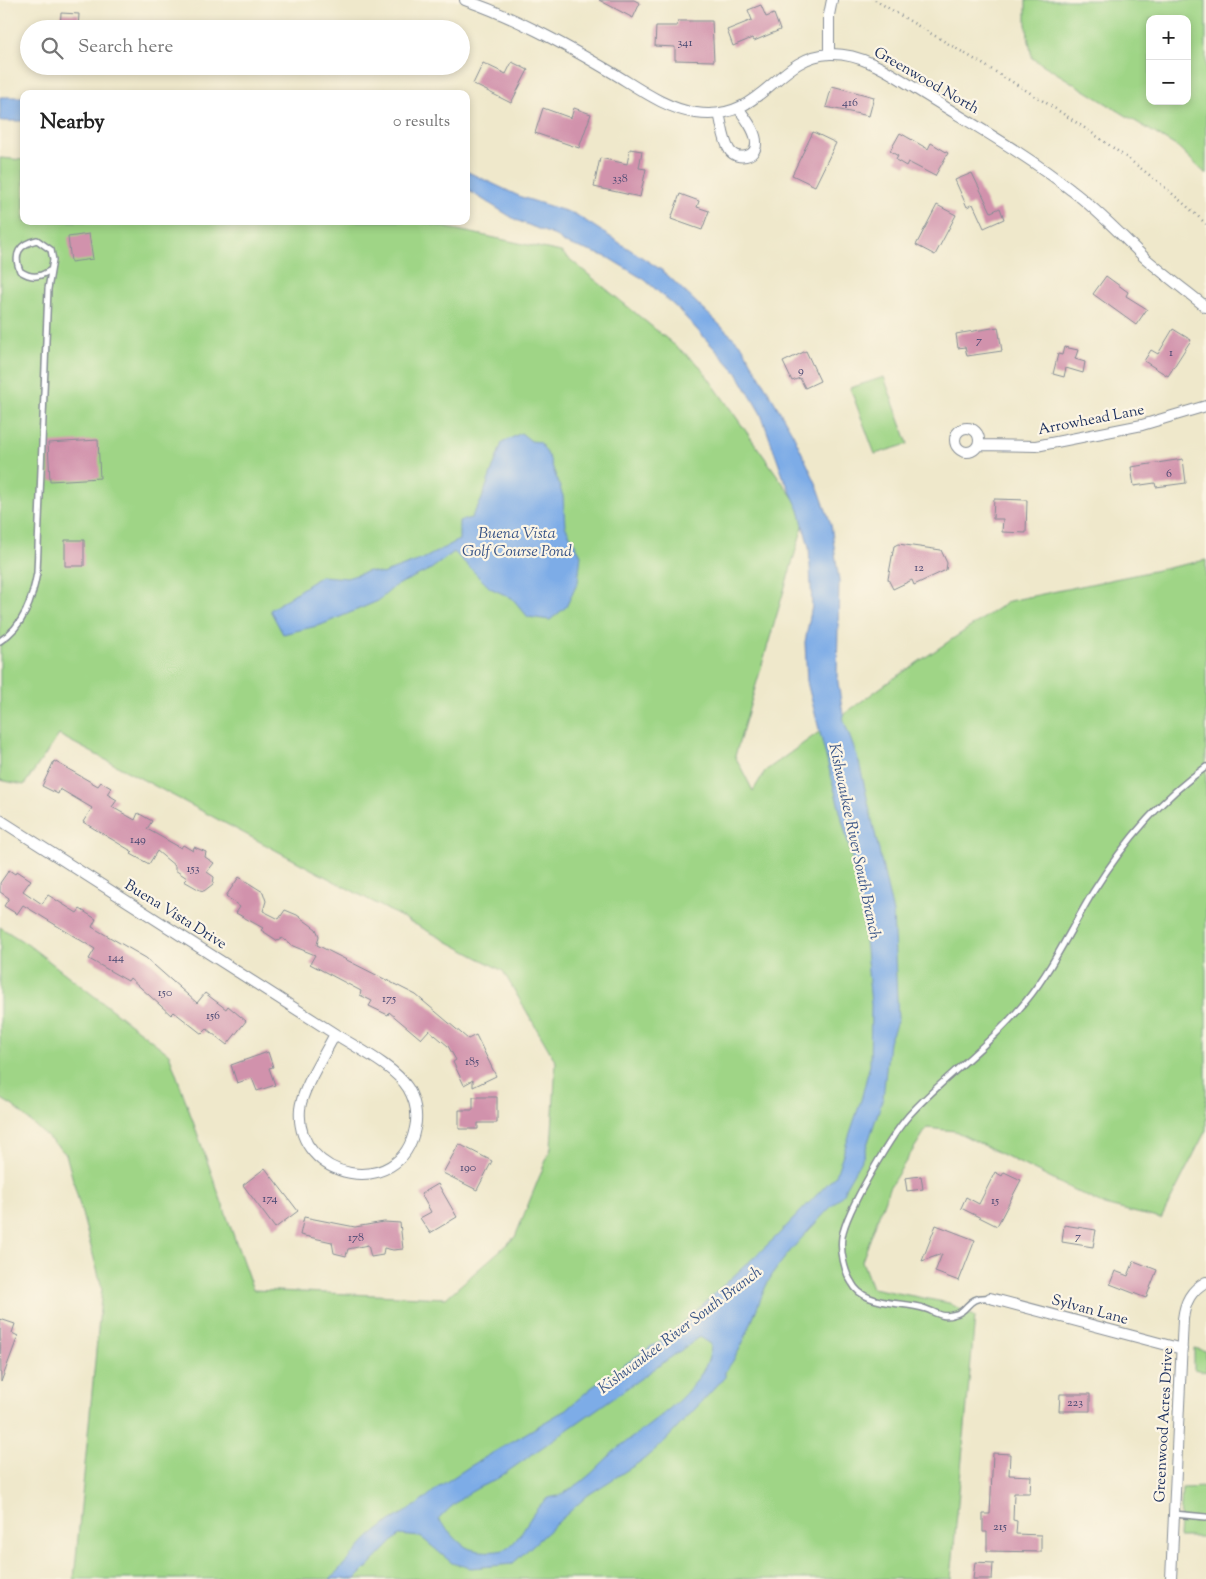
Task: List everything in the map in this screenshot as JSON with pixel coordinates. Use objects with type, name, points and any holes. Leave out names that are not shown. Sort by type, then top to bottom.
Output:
[{"type":"street","name":"Greenwood North","points":[[466,0],[505,14],[538,30],[669,104],[695,113],[719,113],[739,109],[760,96],[794,66],[817,56],[829,54],[852,56],[887,71],[1010,147],[1074,192],[1147,259],[1206,307]]},
{"type":"street","points":[[829,54],[829,15],[832,0]]},
{"type":"street","points":[[719,113],[725,140],[731,153],[736,156],[748,156],[756,149],[757,143],[739,109]]},
{"type":"street","name":"Arrowhead Lane","points":[[979,445],[1036,446],[1142,425],[1206,406]]},
{"type":"street","name":"Buena Vista Drive","points":[[0,820],[335,1034],[391,1071],[408,1088],[413,1099],[416,1122],[410,1145],[394,1163],[375,1173],[350,1174],[327,1164],[317,1156],[304,1135],[301,1122],[302,1097],[335,1034]]},
{"type":"street","name":"Greenwood Acres Drive","points":[[1171,1579],[1185,1306],[1193,1291],[1206,1282]]},
{"type":"street","name":"Sylvan Lane","points":[[990,1298],[1182,1348]]},
{"type":"lane","points":[[0,642],[21,621],[32,598],[37,573],[49,271],[52,260],[51,250],[37,240],[25,243],[18,250],[16,262],[20,271],[28,276],[39,277],[49,271]]},
{"type":"lane","points":[[990,1298],[977,1297],[968,1303],[962,1312],[951,1316],[942,1316],[924,1308],[872,1299],[859,1292],[852,1283],[844,1266],[842,1237],[851,1215],[900,1126],[912,1111],[980,1049],[1026,1002],[1054,959],[1094,890],[1136,831],[1181,784],[1206,767]]},
{"type":"lane","points":[[1174,1514],[1206,1517]]},
{"type":"path","points":[[875,0],[1054,108],[1145,170],[1206,224]]},
{"type":"green space","points":[[1026,0],[1206,0],[1206,174],[1179,148],[1032,58],[1026,24]]},
{"type":"green space","points":[[0,158],[20,160],[20,225],[434,225],[561,252],[700,366],[806,516],[735,756],[753,791],[765,771],[887,683],[1009,601],[1206,560],[1206,1130],[1161,1219],[1104,1205],[955,1131],[927,1128],[889,1188],[862,1261],[872,1288],[949,1303],[975,1317],[951,1579],[74,1579],[102,1288],[66,1154],[13,1106],[0,1098],[0,927],[27,944],[169,1054],[253,1290],[446,1298],[515,1237],[551,1148],[556,1062],[503,971],[59,735],[24,785],[0,780]]},
{"type":"green space","points":[[884,377],[908,444],[875,454],[850,388]]},
{"type":"green space","points":[[1194,1348],[1206,1351],[1206,1372],[1194,1369]]},
{"type":"green space","points":[[1206,1487],[1206,1537],[1179,1537],[1182,1488]]},
{"type":"water","points":[[0,97],[20,97],[20,121],[0,121]]},
{"type":"water","name":"Kishwaukee River South Branch","points":[[470,173],[521,197],[575,214],[663,271],[742,346],[793,434],[817,485],[831,524],[839,581],[837,676],[844,721],[859,762],[893,913],[898,1019],[889,1042],[883,1098],[863,1157],[845,1188],[845,1192],[802,1237],[772,1275],[738,1352],[725,1372],[725,1377],[666,1440],[643,1460],[588,1495],[512,1564],[471,1568],[452,1563],[421,1537],[399,1535],[356,1579],[330,1579],[370,1537],[390,1521],[417,1505],[440,1486],[469,1467],[567,1409],[591,1388],[652,1346],[663,1341],[776,1237],[836,1175],[861,1100],[870,1064],[871,1005],[863,916],[855,870],[807,682],[805,642],[812,606],[809,547],[799,510],[783,476],[761,414],[737,373],[678,309],[645,280],[607,257],[562,242],[558,237],[516,220],[470,191]],"holes":[[[700,1337],[711,1344],[708,1359],[701,1374],[678,1401],[664,1414],[618,1448],[581,1482],[561,1495],[549,1498],[541,1504],[516,1540],[506,1549],[492,1551],[469,1549],[438,1520],[463,1497],[494,1481]]]},
{"type":"water","name":"Buena Vista Golf Course Pond","points":[[521,433],[531,441],[540,442],[549,457],[563,496],[565,526],[581,555],[578,582],[566,607],[550,620],[528,617],[512,598],[490,588],[454,552],[431,569],[395,586],[378,601],[321,625],[283,634],[270,610],[321,576],[347,578],[369,571],[382,574],[423,559],[459,540],[459,521],[471,518],[481,501],[502,443]]},
{"type":"building","points":[[599,0],[634,0],[640,3],[633,18]]},
{"type":"building","points":[[761,5],[766,17],[774,14],[780,30],[754,41],[752,38],[733,46],[727,30],[752,20],[748,10]]},
{"type":"building","points":[[61,13],[79,14],[79,20],[61,20]]},
{"type":"building","points":[[678,21],[712,21],[714,61],[675,60],[675,47],[655,46],[656,26],[677,26]]},
{"type":"building","points":[[512,62],[528,70],[511,103],[473,84],[483,63],[506,74]]},
{"type":"building","points":[[832,86],[874,97],[869,116],[826,107]]},
{"type":"building","points":[[543,108],[571,118],[574,108],[591,114],[579,148],[535,133]]},
{"type":"building","points":[[813,132],[836,143],[815,186],[792,175]]},
{"type":"building","points":[[900,133],[928,149],[931,143],[948,153],[935,176],[908,162],[906,166],[896,160],[898,156],[890,151]]},
{"type":"building","points":[[630,149],[642,151],[639,168],[646,169],[640,197],[594,187],[600,158],[627,164]]},
{"type":"building","points":[[972,173],[991,212],[1000,208],[1004,219],[984,228],[973,204],[967,207],[955,180]]},
{"type":"building","points":[[680,194],[699,201],[697,207],[709,211],[702,230],[671,219]]},
{"type":"building","points":[[937,205],[956,215],[935,255],[916,245]]},
{"type":"building","points":[[89,234],[93,259],[71,262],[68,237]]},
{"type":"building","points":[[1106,276],[1128,292],[1126,296],[1147,309],[1136,325],[1093,294]]},
{"type":"building","points":[[998,327],[1002,351],[967,356],[965,347],[958,348],[956,334]]},
{"type":"building","points":[[1173,329],[1191,340],[1168,376],[1144,361],[1151,350],[1158,354]]},
{"type":"building","points":[[1064,347],[1078,350],[1075,359],[1085,362],[1083,373],[1066,368],[1064,377],[1053,374],[1058,354],[1062,355]]},
{"type":"building","points":[[806,351],[820,381],[805,388],[800,378],[792,381],[783,362]]},
{"type":"building","points":[[98,440],[100,478],[50,481],[48,443]]},
{"type":"building","points":[[1183,459],[1186,483],[1156,487],[1155,483],[1134,486],[1131,467]]},
{"type":"building","points":[[994,499],[1027,500],[1026,533],[1002,532],[1003,519],[993,519]]},
{"type":"building","points":[[65,540],[84,540],[84,566],[65,566]]},
{"type":"building","points":[[898,544],[941,550],[947,563],[946,570],[914,585],[912,580],[893,589],[888,579],[894,546]]},
{"type":"building","points":[[54,761],[98,786],[101,782],[111,788],[107,794],[117,800],[112,807],[135,820],[138,813],[152,821],[147,829],[181,848],[183,845],[193,851],[194,847],[206,852],[205,857],[214,863],[207,872],[214,877],[213,884],[204,891],[200,890],[184,881],[187,878],[175,870],[175,866],[157,851],[149,864],[131,854],[133,852],[83,822],[92,808],[60,789],[58,794],[42,786]]},
{"type":"building","points":[[9,870],[15,874],[17,871],[31,880],[23,891],[42,904],[48,895],[77,913],[80,909],[96,919],[92,927],[146,958],[197,1003],[205,993],[226,1009],[228,1006],[246,1021],[227,1045],[207,1029],[202,1034],[174,1012],[171,1015],[130,978],[128,981],[89,959],[95,949],[23,905],[17,914],[4,906],[9,898],[0,892],[0,883]]},
{"type":"building","points":[[239,877],[263,892],[266,901],[263,911],[279,919],[285,910],[297,915],[316,929],[319,936],[317,945],[416,995],[468,1039],[476,1035],[496,1076],[473,1087],[473,1080],[464,1085],[453,1062],[456,1060],[448,1046],[429,1030],[421,1039],[389,1012],[388,1015],[369,1006],[372,1001],[360,995],[361,991],[310,964],[315,955],[293,946],[282,938],[278,941],[261,930],[263,928],[236,913],[240,907],[226,896]]},
{"type":"building","points":[[268,1052],[273,1067],[269,1068],[275,1085],[257,1091],[252,1078],[237,1083],[231,1065]]},
{"type":"building","points":[[473,1097],[497,1097],[497,1123],[478,1123],[478,1129],[459,1129],[459,1110],[473,1110]]},
{"type":"building","points":[[459,1144],[492,1161],[477,1190],[443,1173]]},
{"type":"building","points":[[265,1168],[298,1211],[275,1228],[243,1185]]},
{"type":"building","points":[[995,1172],[1002,1176],[1004,1172],[1021,1180],[997,1226],[961,1208],[966,1197],[979,1204]]},
{"type":"building","points":[[921,1176],[923,1189],[907,1191],[905,1178]]},
{"type":"building","points":[[438,1184],[457,1217],[430,1233],[420,1218],[431,1212],[421,1194]]},
{"type":"building","points":[[304,1217],[355,1227],[384,1222],[400,1223],[403,1249],[393,1250],[384,1248],[383,1255],[371,1257],[368,1245],[348,1249],[346,1256],[334,1253],[332,1242],[300,1235]]},
{"type":"building","points":[[936,1225],[975,1240],[959,1281],[935,1272],[942,1254],[922,1261]]},
{"type":"building","points":[[1064,1225],[1096,1230],[1093,1247],[1062,1242]]},
{"type":"building","points":[[1134,1261],[1157,1270],[1146,1298],[1110,1284],[1115,1271],[1128,1276]]},
{"type":"building","points":[[0,1319],[15,1324],[12,1333],[18,1336],[1,1382]]},
{"type":"building","points":[[1060,1394],[1090,1394],[1090,1411],[1059,1411]]},
{"type":"building","points":[[993,1453],[1010,1454],[1009,1475],[1031,1476],[1030,1493],[1014,1493],[1013,1520],[1017,1521],[1016,1534],[1041,1535],[1041,1552],[987,1551],[987,1532],[983,1532],[983,1514],[990,1514]]},
{"type":"building","points":[[975,1562],[993,1563],[992,1579],[973,1579]]}]
